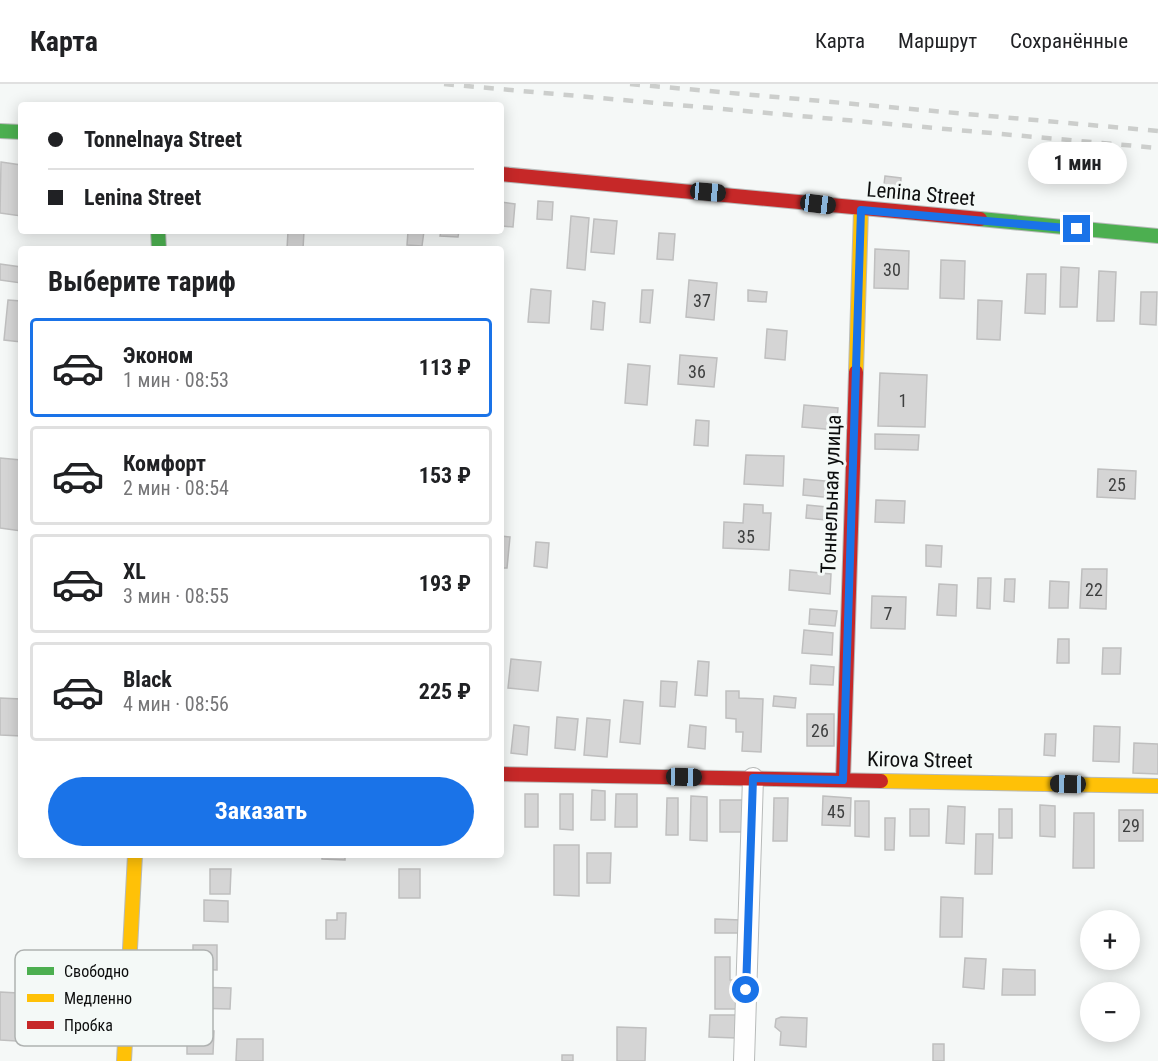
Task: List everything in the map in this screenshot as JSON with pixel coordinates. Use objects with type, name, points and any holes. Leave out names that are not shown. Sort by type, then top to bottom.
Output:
[{"type":"street","points":[[0,131],[18,132]]},
{"type":"street","name":"Lenina Street","points":[[504,174],[731,194],[861,210],[1158,236]]},
{"type":"street","name":"Тоннельная улица","points":[[843,780],[861,210]]},
{"type":"street","name":"Kirova Street","points":[[504,774],[1158,786]]},
{"type":"street","points":[[744,1061],[753,778]]},
{"type":"street","points":[[130,950],[135,858]]},
{"type":"street","points":[[124,1061],[125,1046]]},
{"type":"building","points":[[1,162],[18,165],[18,216],[0,213]]},
{"type":"building","points":[[885,176],[901,178],[900,194],[883,193]]},
{"type":"building","points":[[538,201],[553,202],[552,220],[537,219]]},
{"type":"building","points":[[504,202],[515,204],[513,227],[504,226]]},
{"type":"building","points":[[571,216],[589,218],[585,270],[567,268]]},
{"type":"building","points":[[594,219],[617,221],[614,254],[591,252]]},
{"type":"building","points":[[659,233],[675,234],[673,260],[657,259]]},
{"type":"building","points":[[288,234],[304,234],[303,246],[287,246]]},
{"type":"building","points":[[408,234],[424,234],[422,246],[407,245]]},
{"type":"building","points":[[440,234],[458,234],[458,237],[440,236]]},
{"type":"building","points":[[875,249],[909,251],[908,289],[874,288]]},
{"type":"building","points":[[941,260],[965,261],[964,299],[940,298]]},
{"type":"building","points":[[0,264],[18,267],[18,283],[0,280]]},
{"type":"building","points":[[1061,267],[1079,268],[1077,307],[1060,307]]},
{"type":"building","points":[[1099,271],[1116,272],[1114,321],[1097,321]]},
{"type":"building","points":[[1027,274],[1046,274],[1045,314],[1025,313]]},
{"type":"building","points":[[689,280],[717,283],[714,320],[686,317]]},
{"type":"building","points":[[531,289],[551,291],[549,323],[528,322]]},
{"type":"building","points":[[642,290],[653,290],[650,323],[640,322]]},
{"type":"building","points":[[748,290],[767,292],[766,302],[748,301]]},
{"type":"building","points":[[1141,292],[1157,292],[1156,325],[1140,324]]},
{"type":"building","points":[[8,300],[18,301],[18,342],[4,340]]},
{"type":"building","points":[[978,300],[1002,301],[1000,340],[977,339]]},
{"type":"building","points":[[593,301],[605,303],[603,330],[591,329]]},
{"type":"building","points":[[767,329],[787,331],[785,360],[765,358]]},
{"type":"building","points":[[680,355],[717,358],[714,387],[678,384]]},
{"type":"building","points":[[628,364],[650,366],[647,405],[625,403]]},
{"type":"building","points":[[880,373],[927,375],[925,427],[878,426]]},
{"type":"building","points":[[804,405],[838,408],[836,430],[802,427]]},
{"type":"building","points":[[696,420],[709,421],[708,446],[694,445]]},
{"type":"building","points":[[875,434],[919,435],[918,450],[875,449]]},
{"type":"building","points":[[746,455],[784,456],[783,486],[744,484]]},
{"type":"building","points":[[0,458],[18,460],[18,531],[0,528]]},
{"type":"building","points":[[1098,469],[1136,471],[1135,499],[1097,497]]},
{"type":"building","points":[[804,479],[835,482],[833,498],[803,495]]},
{"type":"building","points":[[876,500],[905,501],[904,523],[875,522]]},
{"type":"building","points":[[744,504],[763,505],[763,513],[771,513],[769,550],[723,548],[724,522],[743,523]]},
{"type":"building","points":[[807,505],[837,508],[836,521],[806,518]]},
{"type":"building","points":[[504,536],[510,537],[507,568],[504,568]]},
{"type":"building","points":[[536,542],[549,543],[547,568],[534,566]]},
{"type":"building","points":[[926,545],[942,546],[941,567],[926,566]]},
{"type":"building","points":[[1082,569],[1107,569],[1106,609],[1080,608]]},
{"type":"building","points":[[790,570],[831,574],[830,594],[789,590]]},
{"type":"building","points":[[978,578],[991,578],[990,609],[977,608]]},
{"type":"building","points":[[1005,579],[1015,579],[1014,602],[1004,601]]},
{"type":"building","points":[[1050,581],[1069,582],[1068,608],[1049,608]]},
{"type":"building","points":[[939,584],[957,585],[956,616],[937,615]]},
{"type":"building","points":[[872,596],[906,597],[905,629],[871,628]]},
{"type":"building","points":[[810,609],[837,611],[835,626],[809,624]]},
{"type":"building","points":[[804,630],[833,633],[832,655],[802,653]]},
{"type":"building","points":[[1058,639],[1069,639],[1069,663],[1057,663]]},
{"type":"building","points":[[1103,648],[1121,648],[1120,674],[1102,674]]},
{"type":"building","points":[[511,659],[541,662],[538,691],[508,688]]},
{"type":"building","points":[[698,661],[709,662],[707,696],[695,695]]},
{"type":"building","points":[[811,665],[834,667],[833,685],[810,684]]},
{"type":"building","points":[[661,681],[677,682],[675,707],[660,706]]},
{"type":"building","points":[[726,691],[739,691],[739,698],[763,699],[761,752],[742,751],[743,732],[736,732],[736,719],[726,718]]},
{"type":"building","points":[[774,696],[796,698],[795,708],[773,706]]},
{"type":"building","points":[[0,698],[18,699],[18,736],[0,735]]},
{"type":"building","points":[[624,700],[643,702],[640,744],[620,742]]},
{"type":"building","points":[[807,714],[834,714],[834,746],[807,746]]},
{"type":"building","points":[[557,717],[578,719],[575,750],[555,748]]},
{"type":"building","points":[[587,718],[610,720],[607,757],[584,755]]},
{"type":"building","points":[[514,725],[529,727],[527,755],[511,753]]},
{"type":"building","points":[[690,725],[706,727],[705,749],[688,747]]},
{"type":"building","points":[[1094,726],[1120,727],[1119,762],[1093,761]]},
{"type":"building","points":[[1045,734],[1056,734],[1055,756],[1044,755]]},
{"type":"building","points":[[1134,743],[1158,744],[1158,774],[1133,773]]},
{"type":"building","points":[[592,790],[605,791],[605,820],[591,820]]},
{"type":"building","points":[[525,794],[538,794],[538,827],[525,827]]},
{"type":"building","points":[[560,794],[573,794],[573,830],[560,829]]},
{"type":"building","points":[[616,794],[637,794],[637,827],[615,827]]},
{"type":"building","points":[[691,796],[707,797],[707,841],[690,840]]},
{"type":"building","points":[[823,796],[851,798],[850,826],[822,825]]},
{"type":"building","points":[[667,798],[678,798],[678,835],[666,835]]},
{"type":"building","points":[[774,798],[788,798],[787,841],[773,841]]},
{"type":"building","points":[[720,800],[743,800],[743,832],[720,832]]},
{"type":"building","points":[[855,801],[869,801],[869,837],[855,836]]},
{"type":"building","points":[[1040,805],[1055,806],[1055,837],[1040,836]]},
{"type":"building","points":[[948,806],[965,807],[964,844],[946,843]]},
{"type":"building","points":[[910,809],[929,809],[929,836],[910,836]]},
{"type":"building","points":[[999,809],[1012,809],[1012,838],[999,838]]},
{"type":"building","points":[[1119,810],[1143,810],[1143,841],[1119,841]]},
{"type":"building","points":[[1074,813],[1094,813],[1094,868],[1073,868]]},
{"type":"building","points":[[885,818],[895,818],[894,850],[885,850]]},
{"type":"building","points":[[976,834],[993,834],[992,874],[975,874]]},
{"type":"building","points":[[554,845],[579,845],[579,896],[554,895]]},
{"type":"building","points":[[587,853],[611,853],[610,883],[587,883]]},
{"type":"building","points":[[345,858],[345,860],[322,859]]},
{"type":"building","points":[[210,869],[231,869],[230,894],[210,894]]},
{"type":"building","points":[[399,869],[420,869],[420,898],[399,898]]},
{"type":"building","points":[[941,897],[963,898],[962,937],[940,937]]},
{"type":"building","points":[[204,900],[228,901],[228,922],[204,921]]},
{"type":"building","points":[[337,913],[346,913],[345,939],[326,939],[326,920],[337,920]]},
{"type":"building","points":[[715,919],[741,920],[741,933],[715,933]]},
{"type":"building","points":[[193,945],[217,945],[217,970],[213,970],[213,950],[193,950]]},
{"type":"building","points":[[715,957],[730,957],[730,980],[743,980],[743,1009],[715,1009]]},
{"type":"building","points":[[965,958],[986,959],[984,989],[963,987]]},
{"type":"building","points":[[1003,969],[1035,970],[1035,995],[1002,995]]},
{"type":"building","points":[[213,988],[231,988],[230,1009],[213,1009]]},
{"type":"building","points":[[0,992],[15,993],[15,1041],[0,1040]]},
{"type":"building","points":[[710,1015],[736,1015],[736,1038],[709,1037]]},
{"type":"building","points":[[781,1017],[807,1018],[806,1047],[780,1045],[781,1032],[775,1027],[776,1019]]},
{"type":"building","points":[[617,1027],[646,1028],[645,1061],[617,1061]]},
{"type":"building","points":[[214,1031],[213,1054],[187,1054],[187,1046],[213,1046]]},
{"type":"building","points":[[237,1039],[263,1039],[263,1061],[236,1061]]},
{"type":"building","points":[[933,1044],[944,1044],[944,1061],[933,1061]]},
{"type":"building","points":[[562,1055],[573,1055],[573,1061],[562,1061]]},
{"type":"railway","points":[[444,84],[1158,148]]},
{"type":"railway","points":[[630,84],[1158,131]]},
{"type":"traffic: fast","points":[[0,131],[18,132]]},
{"type":"traffic: fast","points":[[980,219],[1158,236]]},
{"type":"traffic: fast","points":[[158,234],[159,246]]},
{"type":"traffic: slow","points":[[856,372],[861,210]]},
{"type":"traffic: slow","points":[[881,781],[1158,786]]},
{"type":"traffic: slow","points":[[130,950],[135,858]]},
{"type":"traffic: slow","points":[[124,1061],[125,1046]]},
{"type":"traffic: jam","points":[[504,174],[980,219]]},
{"type":"traffic: jam","points":[[843,780],[856,372]]},
{"type":"traffic: jam","points":[[504,774],[881,781]]},
{"type":"route","points":[[746,990],[753,778],[843,780],[861,210],[1077,229]]}]
